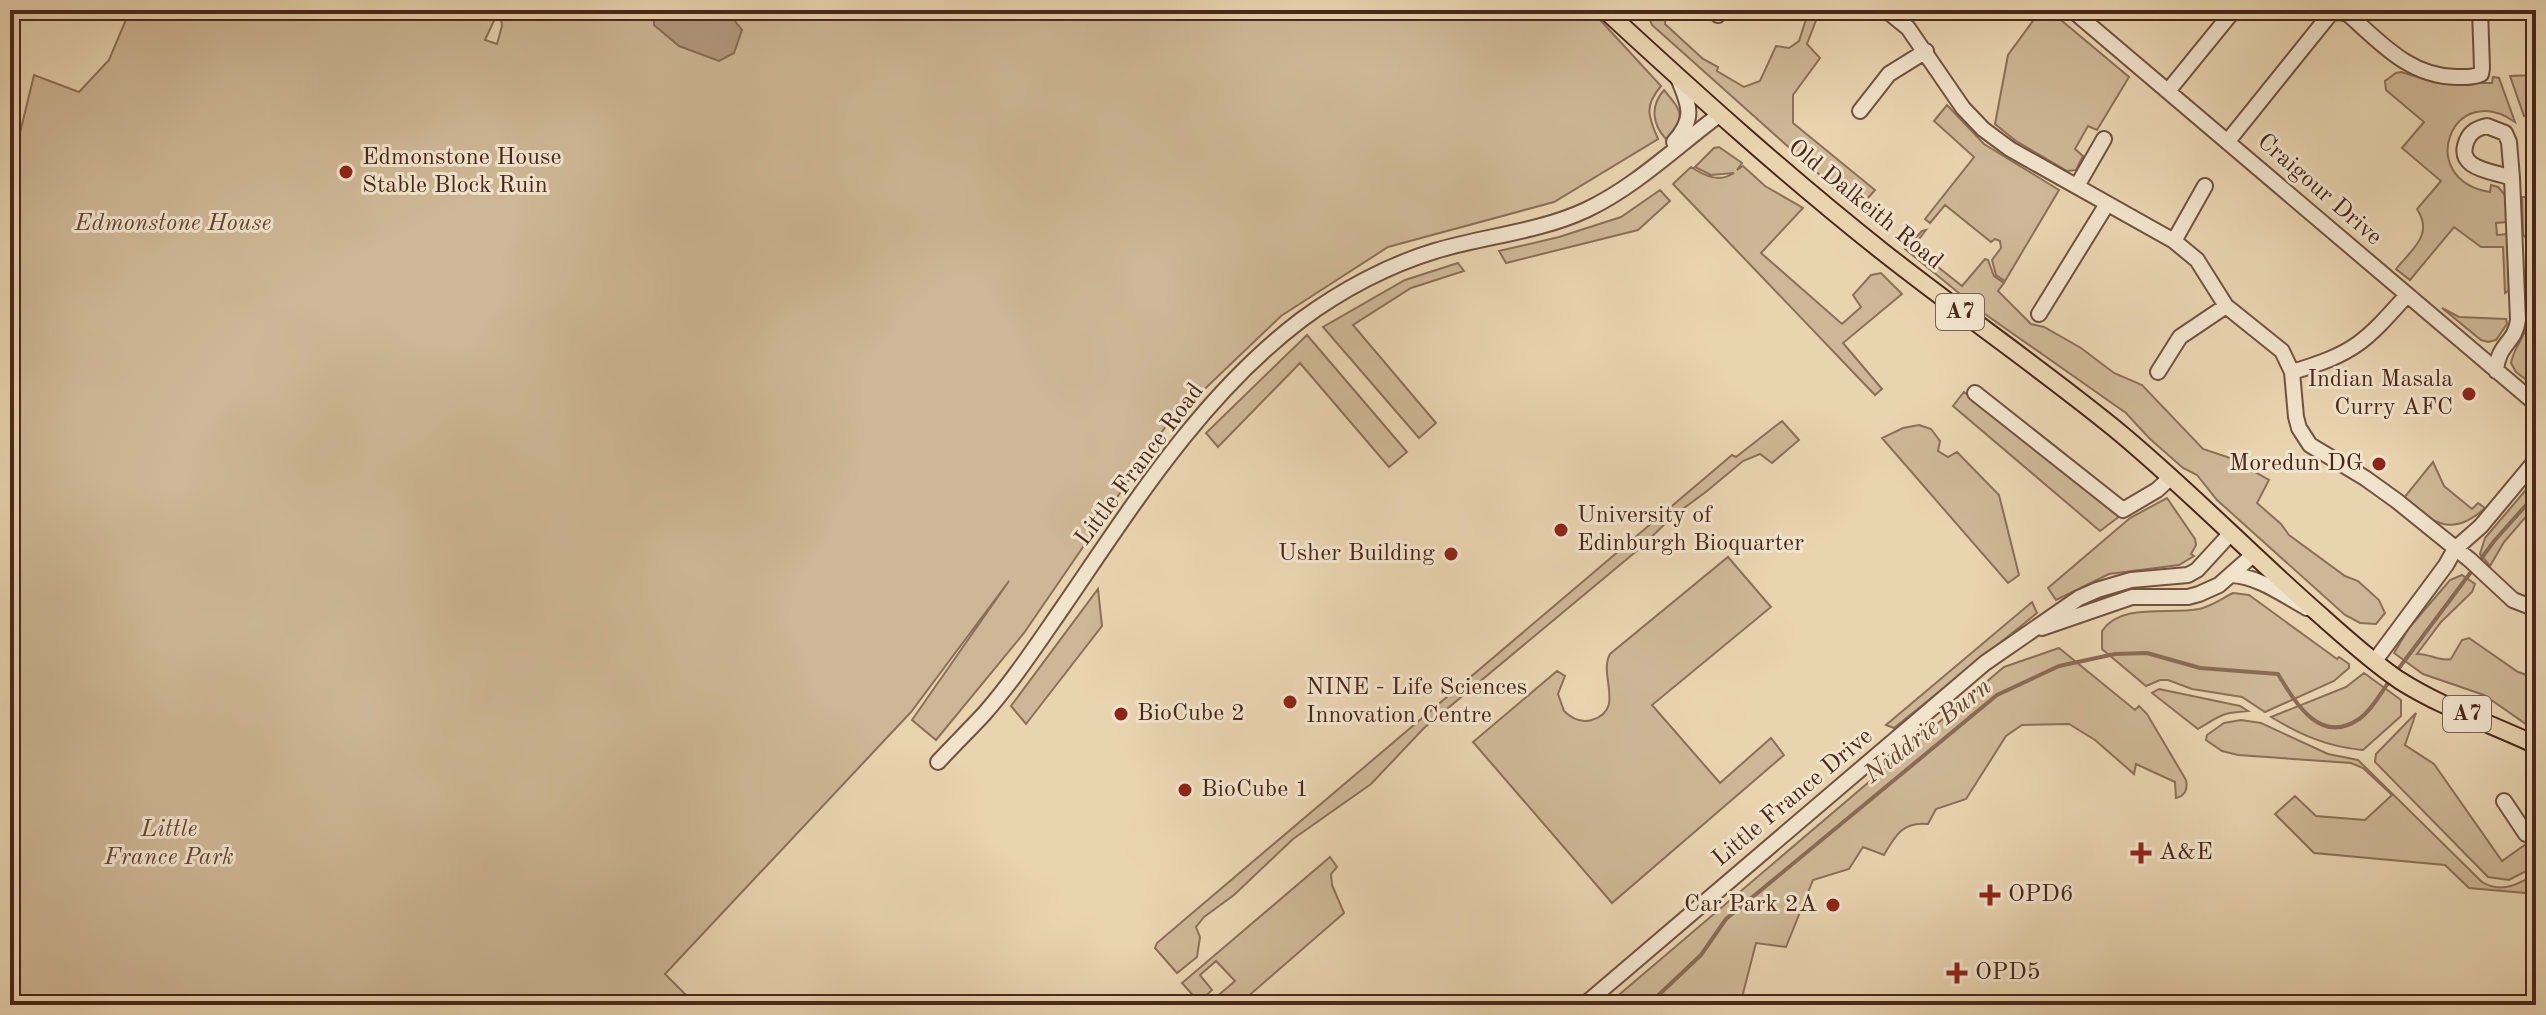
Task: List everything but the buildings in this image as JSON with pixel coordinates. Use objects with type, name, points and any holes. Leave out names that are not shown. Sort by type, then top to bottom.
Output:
[{"type":"main road","name":"Old Dalkeith Road","points":[[1605,10],[1719,115],[1881,251],[2063,387],[2171,477],[2376,664],[2417,691],[2536,745]]},
{"type":"street","points":[[1886,10],[1908,28],[1963,108],[1983,129],[2010,149],[2174,241],[2197,260],[2226,306],[2271,339],[2282,351],[2292,372],[2299,428],[2310,445],[2365,478],[2470,560],[2513,600],[2536,609]]},
{"type":"street","name":"Craigour Drive","points":[[2072,10],[2536,404]]},
{"type":"street","points":[[2168,91],[2234,10]]},
{"type":"street","points":[[2228,141],[2331,13],[2348,14],[2411,67],[2438,76],[2475,77],[2481,74],[2482,68],[2480,10]]},
{"type":"street","points":[[1860,111],[1889,74],[1926,51]]},
{"type":"street","name":"Little France Road","points":[[1650,169],[1690,119],[1688,103],[1678,77]]},
{"type":"street","name":"Little France Road","points":[[938,762],[985,713],[1034,649],[1185,435],[1237,378],[1299,322],[1329,300],[1386,270],[1433,251],[1534,227],[1585,210],[1625,188],[1719,115]]},
{"type":"street","points":[[2077,186],[2104,139]]},
{"type":"street","points":[[2496,371],[2497,355],[2517,330],[2518,320],[2512,178]]},
{"type":"street","points":[[2174,241],[2205,186]]},
{"type":"street","points":[[2039,314],[2107,204]]},
{"type":"street","points":[[2292,372],[2332,360],[2362,343],[2407,295]]},
{"type":"street","points":[[2158,372],[2180,337],[2226,306]]},
{"type":"street","points":[[1975,393],[2123,510],[2157,490],[2171,477]]},
{"type":"street","points":[[2376,664],[2455,549],[2481,526],[2536,460]]},
{"type":"street","name":"Little France Drive","points":[[1584,1005],[1985,663],[2079,598],[2097,590],[2131,580],[2188,575],[2197,570],[2231,533]]},
{"type":"street","name":"Little France Drive","points":[[2034,630],[2132,597],[2188,597],[2199,594],[2219,585],[2253,555]]},
{"type":"street","name":"Old Dalkeith Road","points":[[2231,575],[2244,575],[2322,616]]},
{"type":"street","points":[[2504,801],[2526,834],[2536,826]]},
{"type":"green space","points":[[130,10],[499,10],[485,40],[497,44],[502,26],[500,10],[1591,10],[1661,86],[1652,99],[1649,111],[1658,139],[1554,202],[1388,247],[1281,316],[1166,426],[1024,633],[936,740],[912,720],[1009,581],[911,712],[665,974],[696,1005],[10,1005],[12,166],[34,75],[79,92],[109,60]]},
{"type":"green space","points":[[1646,10],[1666,13],[1665,24],[1703,59],[1718,67],[1717,71],[1744,87],[1760,81],[1776,46],[1789,48],[1799,41],[1809,10],[1820,10],[1807,44],[1820,58],[1793,95],[1793,123],[1875,190],[1858,209],[1652,25]]},
{"type":"green space","points":[[2041,10],[2049,10],[2129,77],[2097,130],[2088,126],[2075,149],[2083,156],[2076,170],[2067,171],[2016,141],[1995,124],[2008,55]]},
{"type":"green space","points":[[2401,72],[2438,83],[2492,83],[2493,77],[2499,78],[2515,122],[2493,112],[2474,113],[2460,121],[2450,136],[2448,153],[2453,169],[2466,183],[2490,192],[2491,185],[2498,187],[2505,195],[2507,222],[2496,223],[2497,235],[2507,234],[2509,290],[2505,293],[2503,247],[2481,247],[2454,227],[2410,280],[2396,269],[2422,234],[2422,218],[2417,209],[2441,181],[2402,148],[2424,122],[2386,90],[2385,81]]},
{"type":"green space","points":[[2536,75],[2536,117],[2524,116],[2510,76]]},
{"type":"green space","points":[[1664,90],[1680,115],[1677,125],[1666,139],[1654,115],[1656,102]]},
{"type":"green space","points":[[1947,105],[1984,144],[2059,190],[2005,281],[1996,275],[1992,260],[2001,248],[2000,241],[1995,239],[1991,242],[1945,205],[1930,223],[1925,219],[1974,157],[1934,121]]},
{"type":"green space","points":[[1719,147],[1742,163],[1737,170],[1743,166],[1765,186],[1803,208],[1761,253],[1842,324],[1861,307],[1853,295],[1871,275],[1881,273],[1902,294],[1843,343],[1882,389],[1875,395],[1673,184],[1691,167],[1712,177],[1723,178],[1734,173],[1711,175],[1695,167],[1714,148]]},
{"type":"green space","points":[[1660,190],[1670,201],[1638,230],[1506,263],[1499,251],[1559,237],[1621,217]]},
{"type":"green space","points":[[2522,197],[2536,197],[2536,239],[2523,234]]},
{"type":"green space","points":[[1926,230],[1913,247],[1962,286],[1985,259],[1988,260],[1994,276],[2004,283],[1998,291],[2031,324],[2044,327],[2081,348],[2114,373],[2142,385],[2203,449],[2230,458],[2269,480],[2257,503],[2289,535],[2345,576],[2358,581],[2379,600],[2385,613],[2376,624],[2360,623],[2345,615],[2217,500],[2197,475],[2183,468],[2149,438],[2126,413],[1982,312],[1905,249]]},
{"type":"green space","points":[[1458,263],[1464,271],[1411,288],[1353,325],[1436,423],[1419,438],[1323,327],[1405,280]]},
{"type":"green space","points":[[2442,308],[2459,317],[2506,319],[2507,324],[2496,340],[2488,342],[2481,340]]},
{"type":"green space","points":[[2528,318],[2536,318],[2536,387],[2516,372],[2511,363]]},
{"type":"green space","points":[[1307,335],[1407,452],[1389,467],[1300,363],[1218,447],[1206,433]]},
{"type":"green space","points":[[1964,392],[2120,516],[2100,531],[1953,406]]},
{"type":"green space","points":[[1782,421],[1799,440],[1772,463],[1760,454],[1743,461],[1672,517],[1639,549],[1424,728],[1371,784],[1293,839],[1234,895],[1204,917],[1196,927],[1200,937],[1197,957],[1177,973],[1155,948],[1157,943],[1732,455],[1736,457]]},
{"type":"green space","points":[[1919,425],[1931,429],[1940,441],[1938,451],[1948,457],[1957,452],[1999,495],[2019,575],[2008,583],[1882,438],[1903,428]]},
{"type":"green space","points":[[2433,462],[2444,486],[2472,509],[2478,503],[2485,508],[2462,523],[2442,524],[2403,499]]},
{"type":"green space","points":[[2536,478],[2536,505],[2504,542],[2490,566],[2480,554],[2485,538]]},
{"type":"green space","points":[[2167,498],[2195,539],[2196,545],[2191,554],[2194,556],[2179,565],[2109,574],[2056,600],[2048,588],[2130,518]]},
{"type":"green space","points":[[1728,557],[1771,607],[1652,705],[1720,783],[1771,738],[1784,755],[1612,903],[1473,742],[1557,671],[1565,676],[1558,694],[1564,711],[1584,721],[1602,715],[1609,700],[1607,662],[1610,654]]},
{"type":"green space","points":[[2462,575],[2475,584],[2472,592],[2441,622],[2417,654],[2451,659],[2462,640],[2469,638],[2518,672],[2536,678],[2536,731],[2484,695],[2423,674],[2394,653],[2409,628],[2450,580]]},
{"type":"green space","points":[[1098,589],[1102,626],[1026,724],[1011,706]]},
{"type":"green space","points":[[2233,593],[2249,595],[2337,659],[2339,657],[2349,664],[2349,668],[2334,681],[2265,712],[2242,697],[2192,689],[2168,680],[2146,686],[2102,649],[2102,631],[2121,616],[2147,611],[2199,609]]},
{"type":"green space","points":[[2032,602],[2037,613],[1894,728],[1886,725]]},
{"type":"green space","points":[[2059,648],[2135,710],[2139,706],[2147,714],[2186,780],[2182,796],[2176,798],[2175,782],[2136,764],[2134,774],[2095,740],[2069,724],[2022,725],[2006,736],[1966,799],[1936,809],[1928,824],[1906,827],[1884,855],[1863,847],[1849,869],[1813,880],[1786,947],[1756,943],[1740,1005],[1607,1005],[2004,667]]},
{"type":"green space","points":[[2364,673],[2401,700],[2401,716],[2363,750],[2315,739],[2271,717],[2346,687]]},
{"type":"green space","points":[[2159,689],[2240,706],[2248,711],[2222,716],[2198,729],[2152,693]]},
{"type":"green space","points":[[2416,713],[2405,745],[2434,764],[2502,861],[2536,837],[2536,866],[2509,880],[2488,877],[2375,762],[2376,754]]},
{"type":"green space","points":[[2241,720],[2261,723],[2328,754],[2358,760],[2482,882],[2503,887],[2536,874],[2536,894],[2469,888],[2445,865],[2314,853],[2275,814],[2295,796],[2316,816],[2365,820],[2392,795],[2363,768],[2351,763],[2238,755],[2222,751],[2206,740],[2207,735],[2224,723]]},
{"type":"green space","points":[[1330,857],[1337,867],[1331,874],[1332,885],[1344,913],[1238,1005],[1207,1005],[1235,981],[1216,961],[1200,975],[1212,990],[1199,1002],[1182,983]]},
{"type":"shaded area","points":[[654,10],[726,10],[742,30],[734,53],[719,61],[679,46],[654,25]]},
{"type":"waterway","points":[[2396,672],[2495,540],[2536,494]]},
{"type":"waterway","name":"Niddrie Burn","points":[[1648,1005],[1701,955],[1726,919],[1997,695],[2059,666],[2115,654],[2147,653],[2200,668],[2278,674],[2292,697],[2310,717],[2332,727],[2345,726],[2364,715],[2391,679]]},
{"type":"place","name":"Edmonstone House Stable Block Ruin","points":[[346,172]]},
{"type":"place","name":"Indian Masala Curry AFC","points":[[2469,394]]},
{"type":"place","name":"Moredun DG","points":[[2379,464]]},
{"type":"place","name":"University of Edinburgh Bioquarter","points":[[1561,530]]},
{"type":"place","name":"Usher Building","points":[[1451,554]]},
{"type":"place","name":"NINE - Life Sciences Innovation Centre","points":[[1290,702]]},
{"type":"place","name":"BioCube 2","points":[[1121,714]]},
{"type":"place","name":"BioCube 1","points":[[1185,790]]},
{"type":"place","name":"A&E","points":[[2141,853]]},
{"type":"place","name":"OPD6","points":[[1990,895]]},
{"type":"place","name":"Car Park 2A","points":[[1833,905]]},
{"type":"place","name":"OPD5","points":[[1957,973]]},
{"type":"park label","name":"Edmonstone House","points":[[173,224]]},
{"type":"park label","name":"Little France Park","points":[[169,844]]}]
